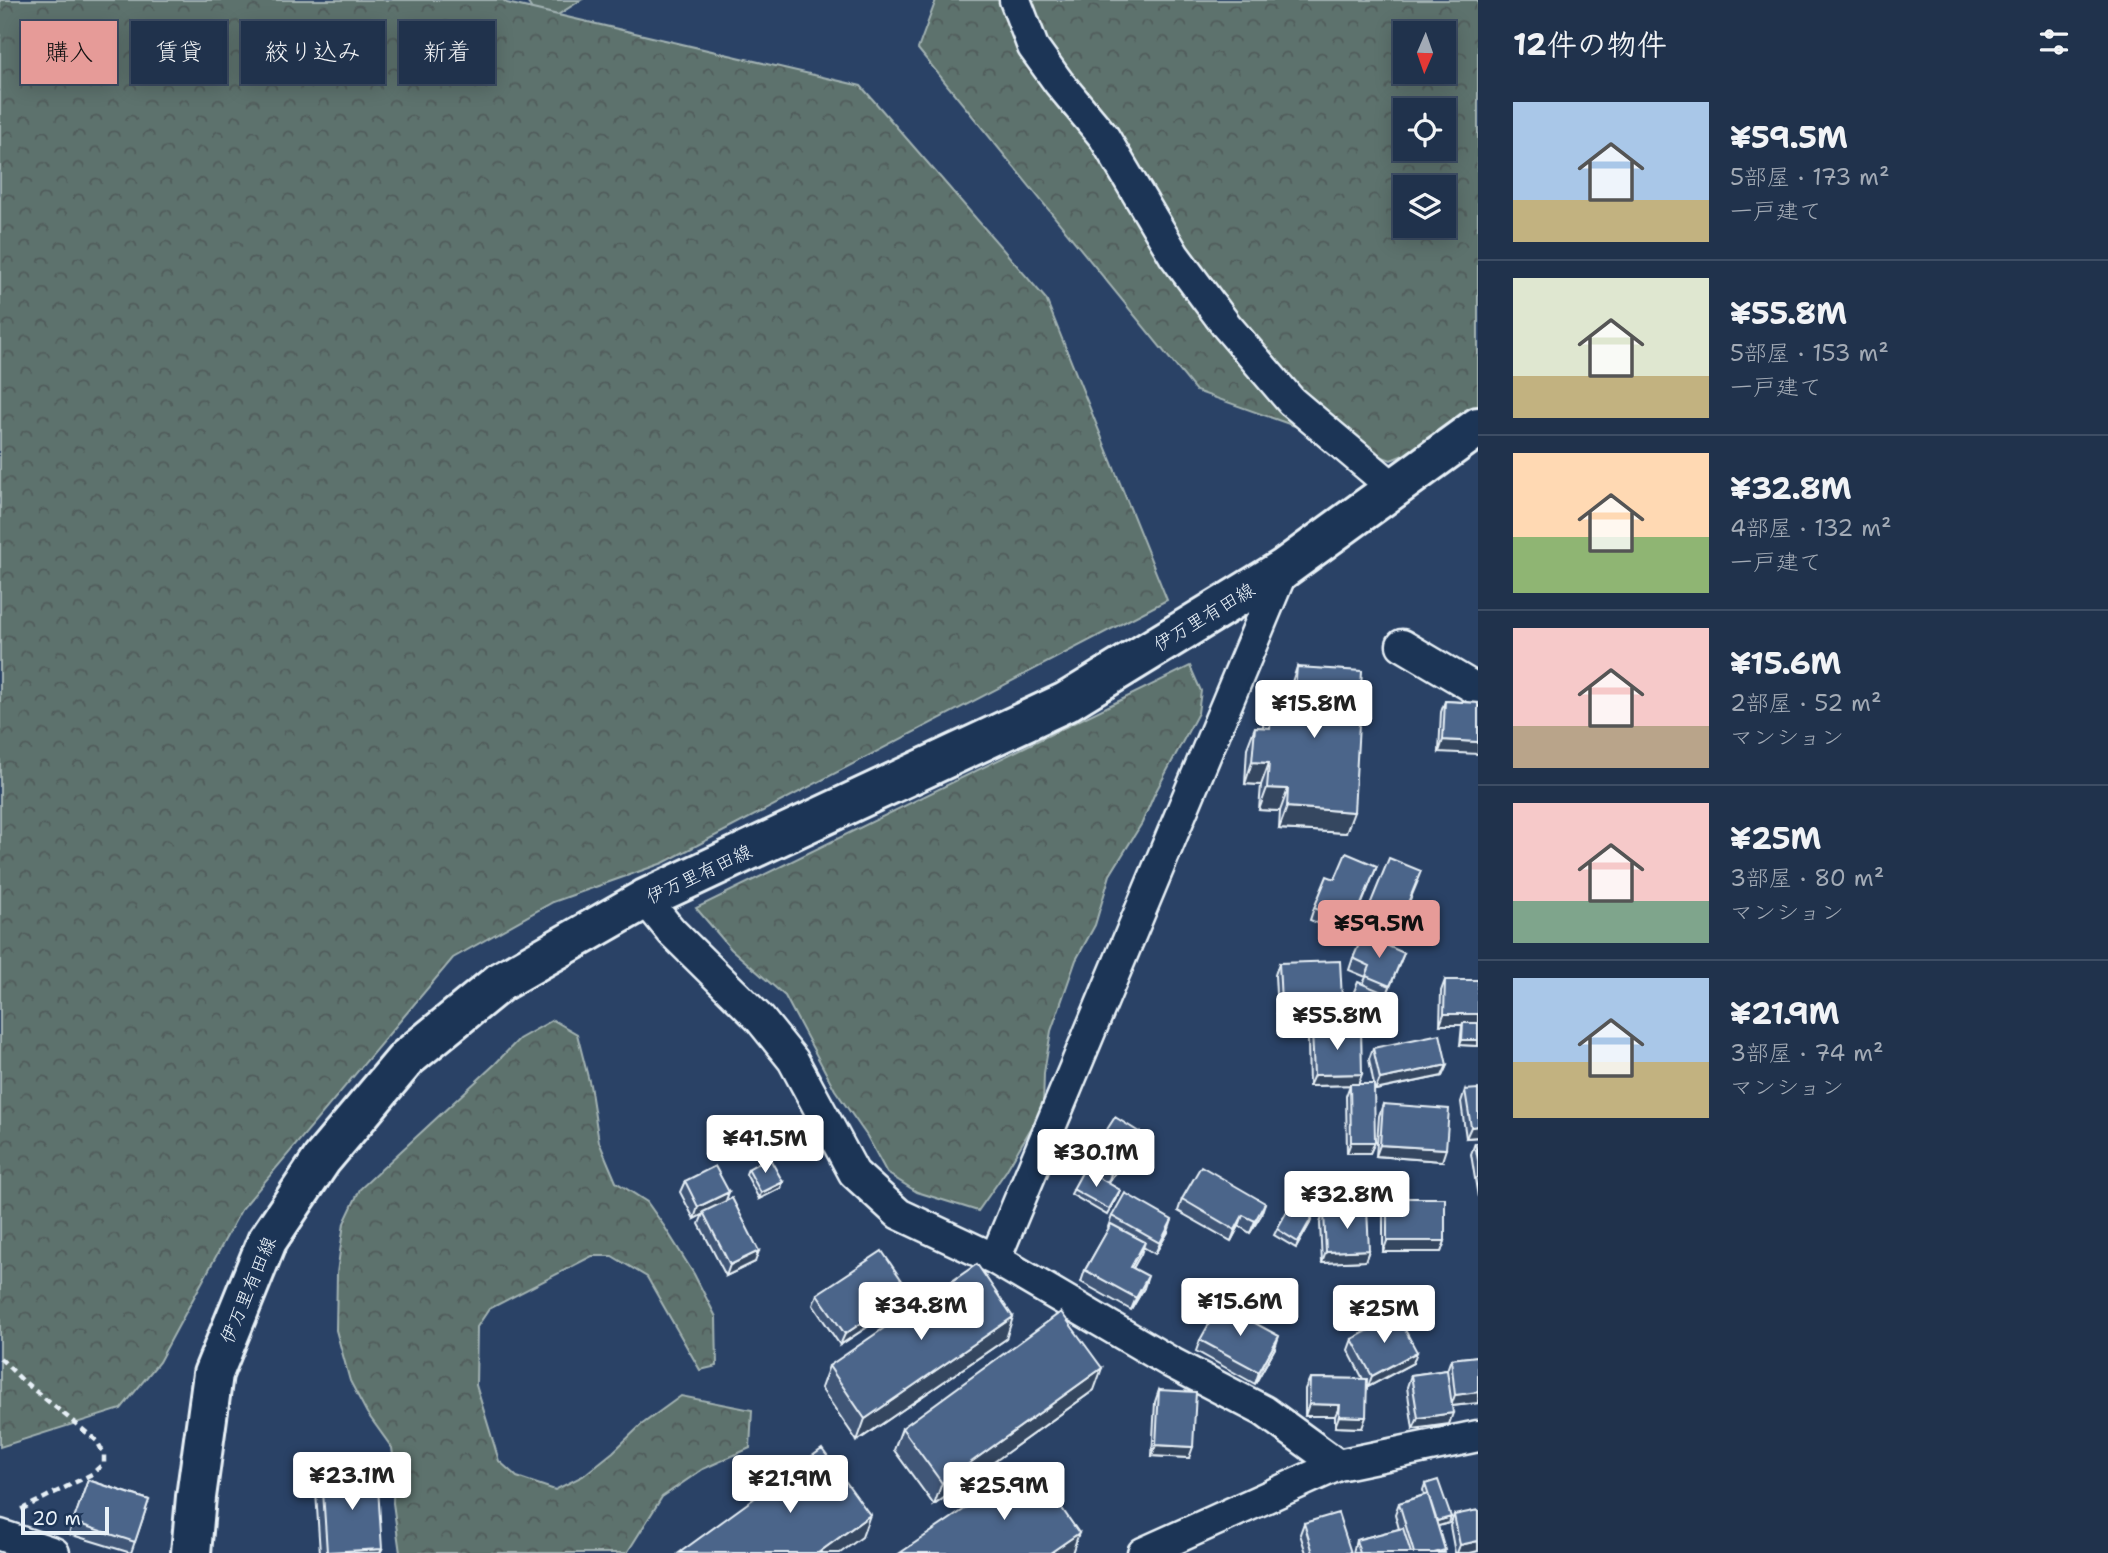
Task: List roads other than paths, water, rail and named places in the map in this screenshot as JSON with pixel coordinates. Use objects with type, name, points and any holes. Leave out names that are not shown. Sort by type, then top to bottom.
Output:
[{"type":"main road","name":"伊万里有田線","points":[[191,1553],[213,1374],[267,1241],[322,1159],[407,1058],[500,982],[645,899],[1066,702],[1283,569],[1478,427]]},
{"type":"street","points":[[1015,0],[1033,47],[1104,137],[1174,255],[1226,325],[1291,401],[1395,489]]},
{"type":"street","points":[[995,1259],[1283,569]]},
{"type":"street","points":[[1402,645],[1478,690]]},
{"type":"street","points":[[645,899],[672,932],[760,1019],[793,1060],[854,1173],[899,1214],[995,1259],[1172,1363],[1264,1411],[1338,1465]]},
{"type":"street","points":[[1143,1553],[1338,1465],[1478,1436]]},
{"type":"street","points":[[6,1524],[54,1553]]}]
